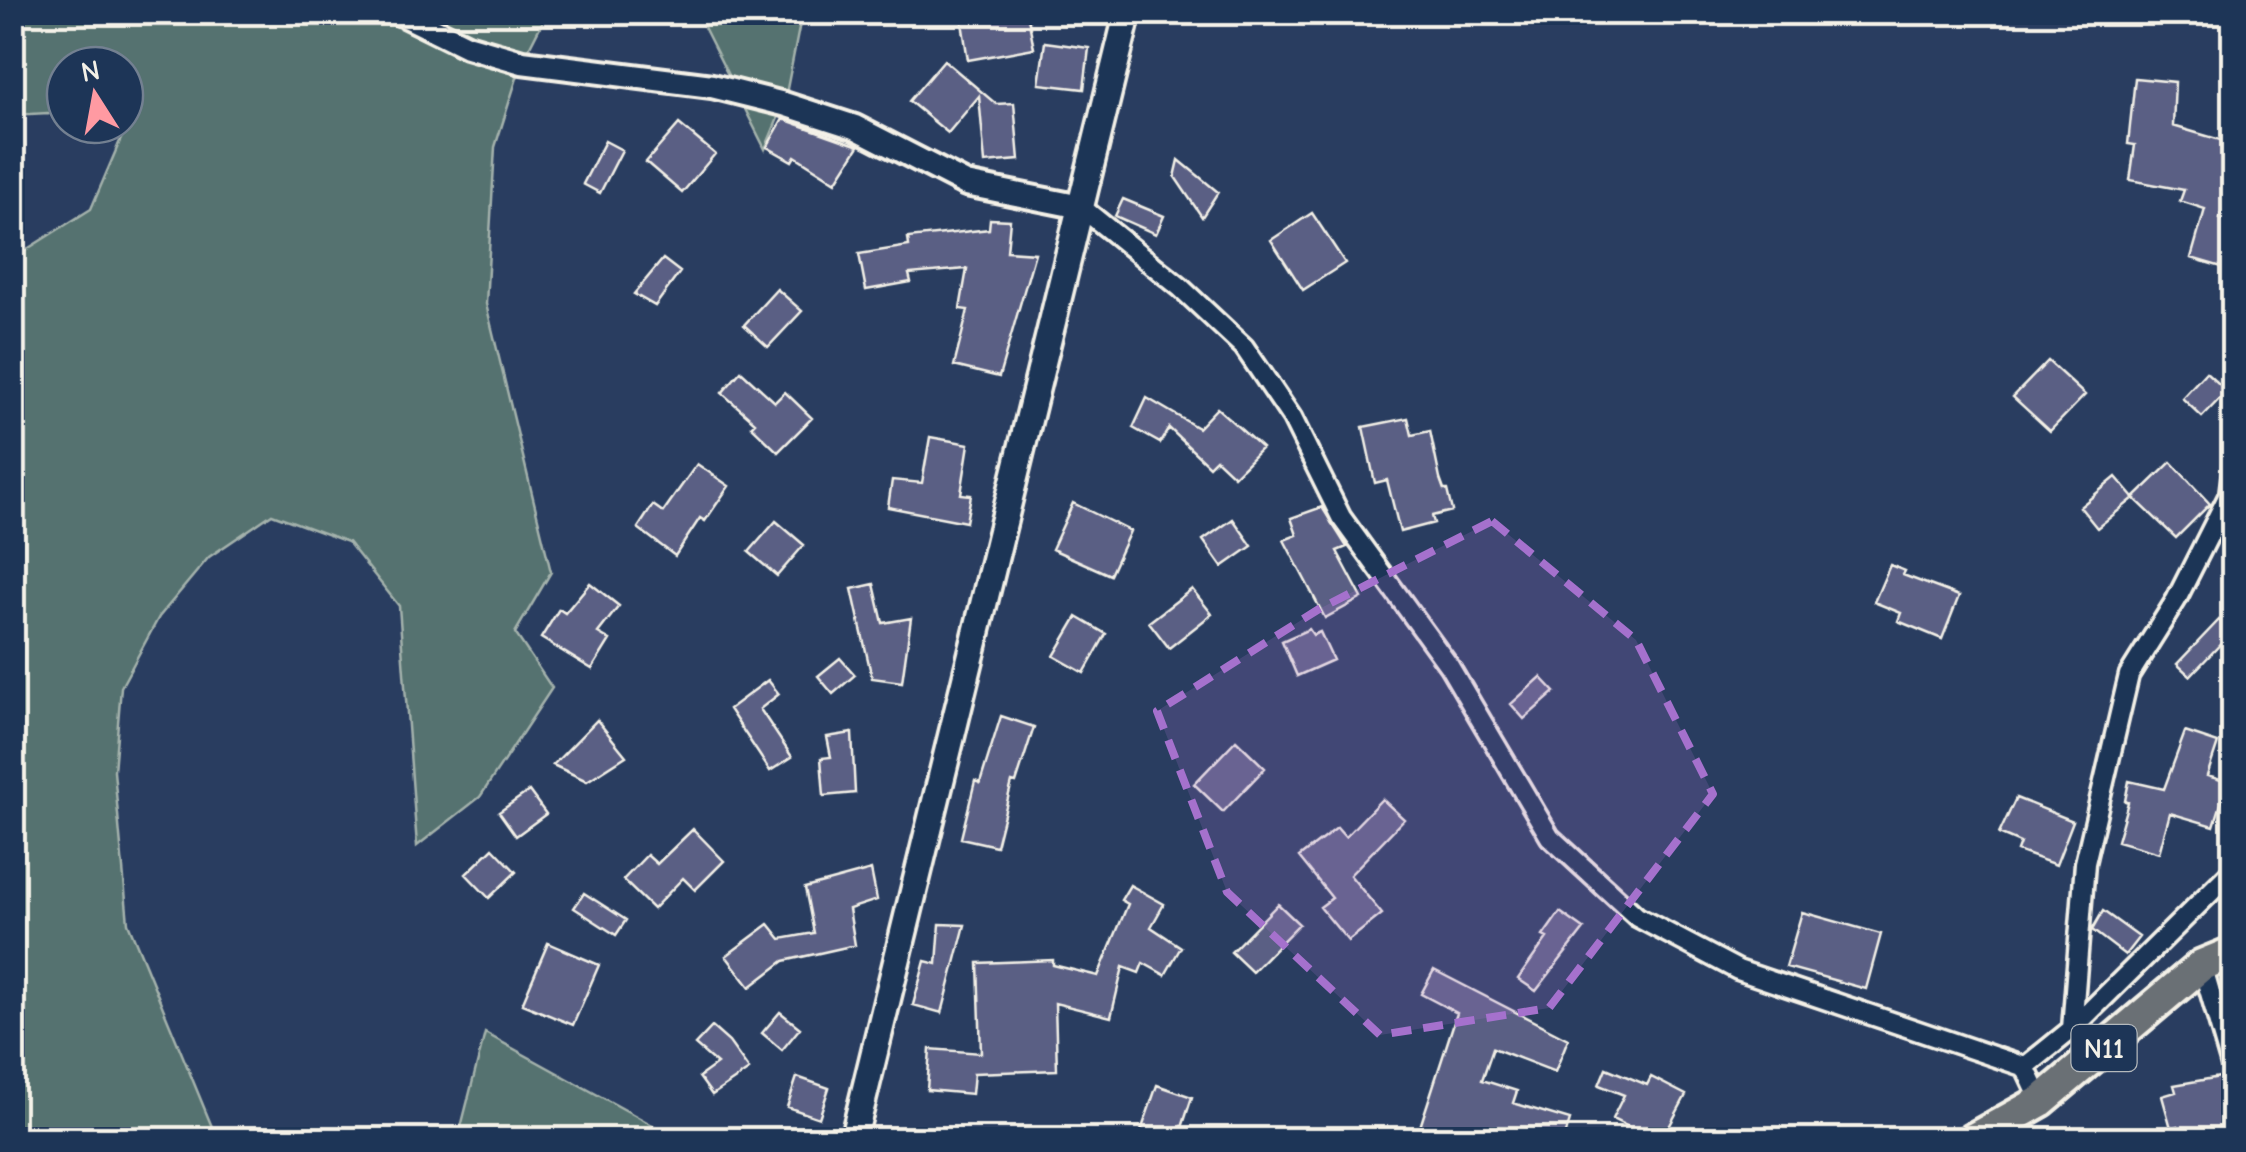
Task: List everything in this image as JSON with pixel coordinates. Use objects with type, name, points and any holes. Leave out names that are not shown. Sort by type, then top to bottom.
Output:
[{"type":"highway","name":"N11","points":[[1971,1140],[2041,1101],[2202,964],[2234,952]]},
{"type":"main road","points":[[853,1140],[1128,12]]},
{"type":"street","points":[[398,12],[466,46],[522,62],[712,86],[784,104],[856,128],[966,184],[1080,207],[1180,288],[1244,347],[1292,418],[1341,516],[1449,666],[1550,837],[1637,917],[1738,970],[2025,1067],[2041,1101]]},
{"type":"street","points":[[2072,1029],[2085,863],[2128,675],[2176,600],[2229,494],[2234,457]]},
{"type":"street","points":[[2025,1067],[2072,1029],[2234,870]]},
{"type":"street","points":[[2202,964],[2234,1075]]},
{"type":"highlighted area","points":[[1492,521],[1636,640],[1713,794],[1549,1008],[1380,1035],[1227,892],[1157,711],[1319,609]]},
{"type":"green space","points":[[13,13],[547,13],[522,62],[495,147],[486,304],[551,572],[515,633],[552,688],[480,797],[417,846],[399,606],[348,542],[272,514],[209,557],[159,617],[121,687],[114,771],[128,923],[217,1139],[13,1139],[13,258],[91,209],[118,145],[145,145],[145,45],[45,45],[45,113],[13,115]]},
{"type":"green space","points":[[697,13],[802,13],[784,104],[765,149]]},
{"type":"green space","points":[[485,1033],[678,1139],[458,1139]]},
{"type":"building","points":[[977,12],[1027,12],[1034,48],[968,60],[961,16]]},
{"type":"building","points":[[1045,42],[1089,48],[1084,89],[1039,84]]},
{"type":"building","points":[[944,60],[996,104],[1014,103],[1019,160],[985,163],[979,96],[948,133],[909,101]]},
{"type":"building","points":[[2135,78],[2175,82],[2173,126],[2234,144],[2234,173],[2220,219],[2234,223],[2234,239],[2225,268],[2191,258],[2205,209],[2180,201],[2184,190],[2130,180],[2135,145],[2128,144]]},
{"type":"building","points":[[783,119],[859,146],[836,182],[795,156],[792,161],[767,147]]},
{"type":"building","points":[[679,124],[715,154],[682,193],[646,162]]},
{"type":"building","points":[[605,141],[622,150],[600,193],[583,184]]},
{"type":"building","points":[[1179,160],[1218,192],[1202,217],[1175,177]]},
{"type":"building","points":[[1123,199],[1164,216],[1156,234],[1115,216]]},
{"type":"building","points":[[1312,213],[1345,263],[1303,290],[1271,240]]},
{"type":"building","points":[[990,219],[1010,220],[1007,251],[1035,253],[999,377],[954,366],[968,310],[960,309],[967,269],[909,274],[911,282],[866,290],[859,254],[909,246],[908,238],[989,229]]},
{"type":"building","points":[[663,259],[680,272],[655,306],[634,294]]},
{"type":"building","points":[[777,289],[802,311],[768,347],[744,325]]},
{"type":"building","points":[[2048,361],[2085,395],[2050,431],[2013,397]]},
{"type":"building","points":[[741,371],[775,402],[785,392],[812,418],[778,452],[751,426],[755,422],[722,393]]},
{"type":"building","points":[[2206,372],[2227,391],[2202,417],[2182,398]]},
{"type":"building","points":[[1147,398],[1198,428],[1217,408],[1262,448],[1234,476],[1216,459],[1209,466],[1169,428],[1160,443],[1133,428]]},
{"type":"building","points":[[1408,418],[1412,435],[1430,431],[1440,479],[1452,511],[1432,516],[1434,523],[1400,532],[1387,480],[1375,483],[1363,427]]},
{"type":"building","points":[[930,437],[969,444],[961,494],[971,495],[966,522],[888,507],[892,480],[922,483]]},
{"type":"building","points":[[2171,462],[2210,504],[2176,538],[2134,498]]},
{"type":"building","points":[[697,464],[729,486],[705,521],[700,518],[675,556],[638,528],[653,505],[663,512]]},
{"type":"building","points":[[2116,477],[2134,498],[2097,528],[2080,507]]},
{"type":"building","points":[[1073,503],[1130,531],[1110,575],[1052,549]]},
{"type":"building","points":[[1322,507],[1347,547],[1337,551],[1362,598],[1325,618],[1284,540],[1297,535],[1291,518]]},
{"type":"building","points":[[1233,519],[1252,546],[1222,567],[1203,540]]},
{"type":"building","points":[[776,521],[804,545],[777,576],[749,552]]},
{"type":"building","points":[[1890,565],[1905,571],[1903,575],[1959,596],[1942,639],[1898,621],[1901,613],[1874,602]]},
{"type":"building","points":[[590,583],[619,606],[598,633],[610,640],[592,669],[541,638],[559,609],[565,613]]},
{"type":"building","points":[[874,584],[883,623],[911,618],[902,682],[872,678],[852,589]]},
{"type":"building","points":[[1192,589],[1212,614],[1169,648],[1149,622]]},
{"type":"building","points":[[1077,617],[1106,634],[1084,673],[1054,656]]},
{"type":"building","points":[[2219,620],[2232,632],[2190,676],[2177,664]]},
{"type":"building","points":[[1309,629],[1313,635],[1320,632],[1333,660],[1297,676],[1282,641]]},
{"type":"building","points":[[840,658],[855,675],[833,694],[818,676]]},
{"type":"building","points":[[1541,677],[1555,692],[1524,719],[1511,704]]},
{"type":"building","points":[[768,680],[779,694],[760,709],[792,757],[770,771],[729,709]]},
{"type":"building","points":[[1001,716],[1034,727],[1016,783],[1012,782],[996,846],[961,838],[975,781],[980,783]]},
{"type":"building","points":[[597,720],[626,756],[587,781],[553,765]]},
{"type":"building","points":[[2185,732],[2218,743],[2207,776],[2228,782],[2214,826],[2170,813],[2159,853],[2117,841],[2128,802],[2125,801],[2129,781],[2164,789]]},
{"type":"building","points":[[852,733],[855,793],[824,796],[821,758],[831,757],[827,737]]},
{"type":"building","points":[[1236,740],[1265,768],[1223,812],[1194,784]]},
{"type":"building","points":[[529,791],[546,814],[516,836],[499,812]]},
{"type":"building","points":[[2016,798],[2073,821],[2056,865],[2017,851],[2020,843],[1999,834]]},
{"type":"building","points":[[1382,799],[1404,819],[1350,875],[1382,914],[1348,941],[1320,907],[1332,898],[1299,857],[1337,828],[1345,837]]},
{"type":"building","points":[[693,829],[724,861],[695,890],[683,878],[653,909],[623,880],[647,855],[657,864]]},
{"type":"building","points":[[493,848],[516,872],[489,898],[466,874]]},
{"type":"building","points":[[871,870],[877,900],[849,909],[855,945],[784,961],[750,987],[726,956],[769,924],[781,939],[814,933],[805,888]]},
{"type":"building","points":[[1130,885],[1164,904],[1151,927],[1181,947],[1165,975],[1143,963],[1139,973],[1123,967],[1111,1017],[1055,1003],[1057,1070],[974,1073],[972,1094],[927,1090],[930,1049],[981,1053],[978,963],[1053,960],[1053,965],[1098,976],[1128,904],[1121,900]]},
{"type":"building","points":[[584,893],[626,920],[616,935],[574,908]]},
{"type":"building","points":[[1278,904],[1299,924],[1252,972],[1231,952]]},
{"type":"building","points":[[2103,911],[2139,937],[2125,955],[2092,930]]},
{"type":"building","points":[[1560,912],[1584,929],[1536,991],[1518,979]]},
{"type":"building","points":[[1802,912],[1881,934],[1866,989],[1786,967]]},
{"type":"building","points":[[940,924],[965,925],[942,1013],[913,1005],[925,961],[937,964]]},
{"type":"building","points":[[548,943],[599,965],[573,1025],[522,1004]]},
{"type":"building","points":[[1434,970],[1568,1039],[1555,1072],[1493,1048],[1482,1080],[1517,1091],[1513,1103],[1570,1120],[1564,1140],[1438,1140],[1418,1133],[1457,1013],[1421,994]]},
{"type":"building","points":[[780,1012],[800,1028],[782,1050],[762,1033]]},
{"type":"building","points":[[712,1027],[729,1042],[749,1070],[712,1095],[699,1077],[717,1064],[695,1045]]},
{"type":"building","points":[[1606,1068],[1647,1085],[1651,1077],[1686,1095],[1662,1140],[1640,1140],[1643,1134],[1612,1119],[1624,1095],[1599,1085]]},
{"type":"building","points":[[797,1077],[829,1088],[819,1118],[787,1107]]},
{"type":"building","points":[[2220,1077],[2234,1116],[2234,1140],[2181,1140],[2178,1126],[2171,1128],[2162,1096],[2176,1092],[2174,1085]]},
{"type":"building","points":[[1157,1085],[1192,1097],[1178,1140],[1157,1140],[1140,1134]]}]
